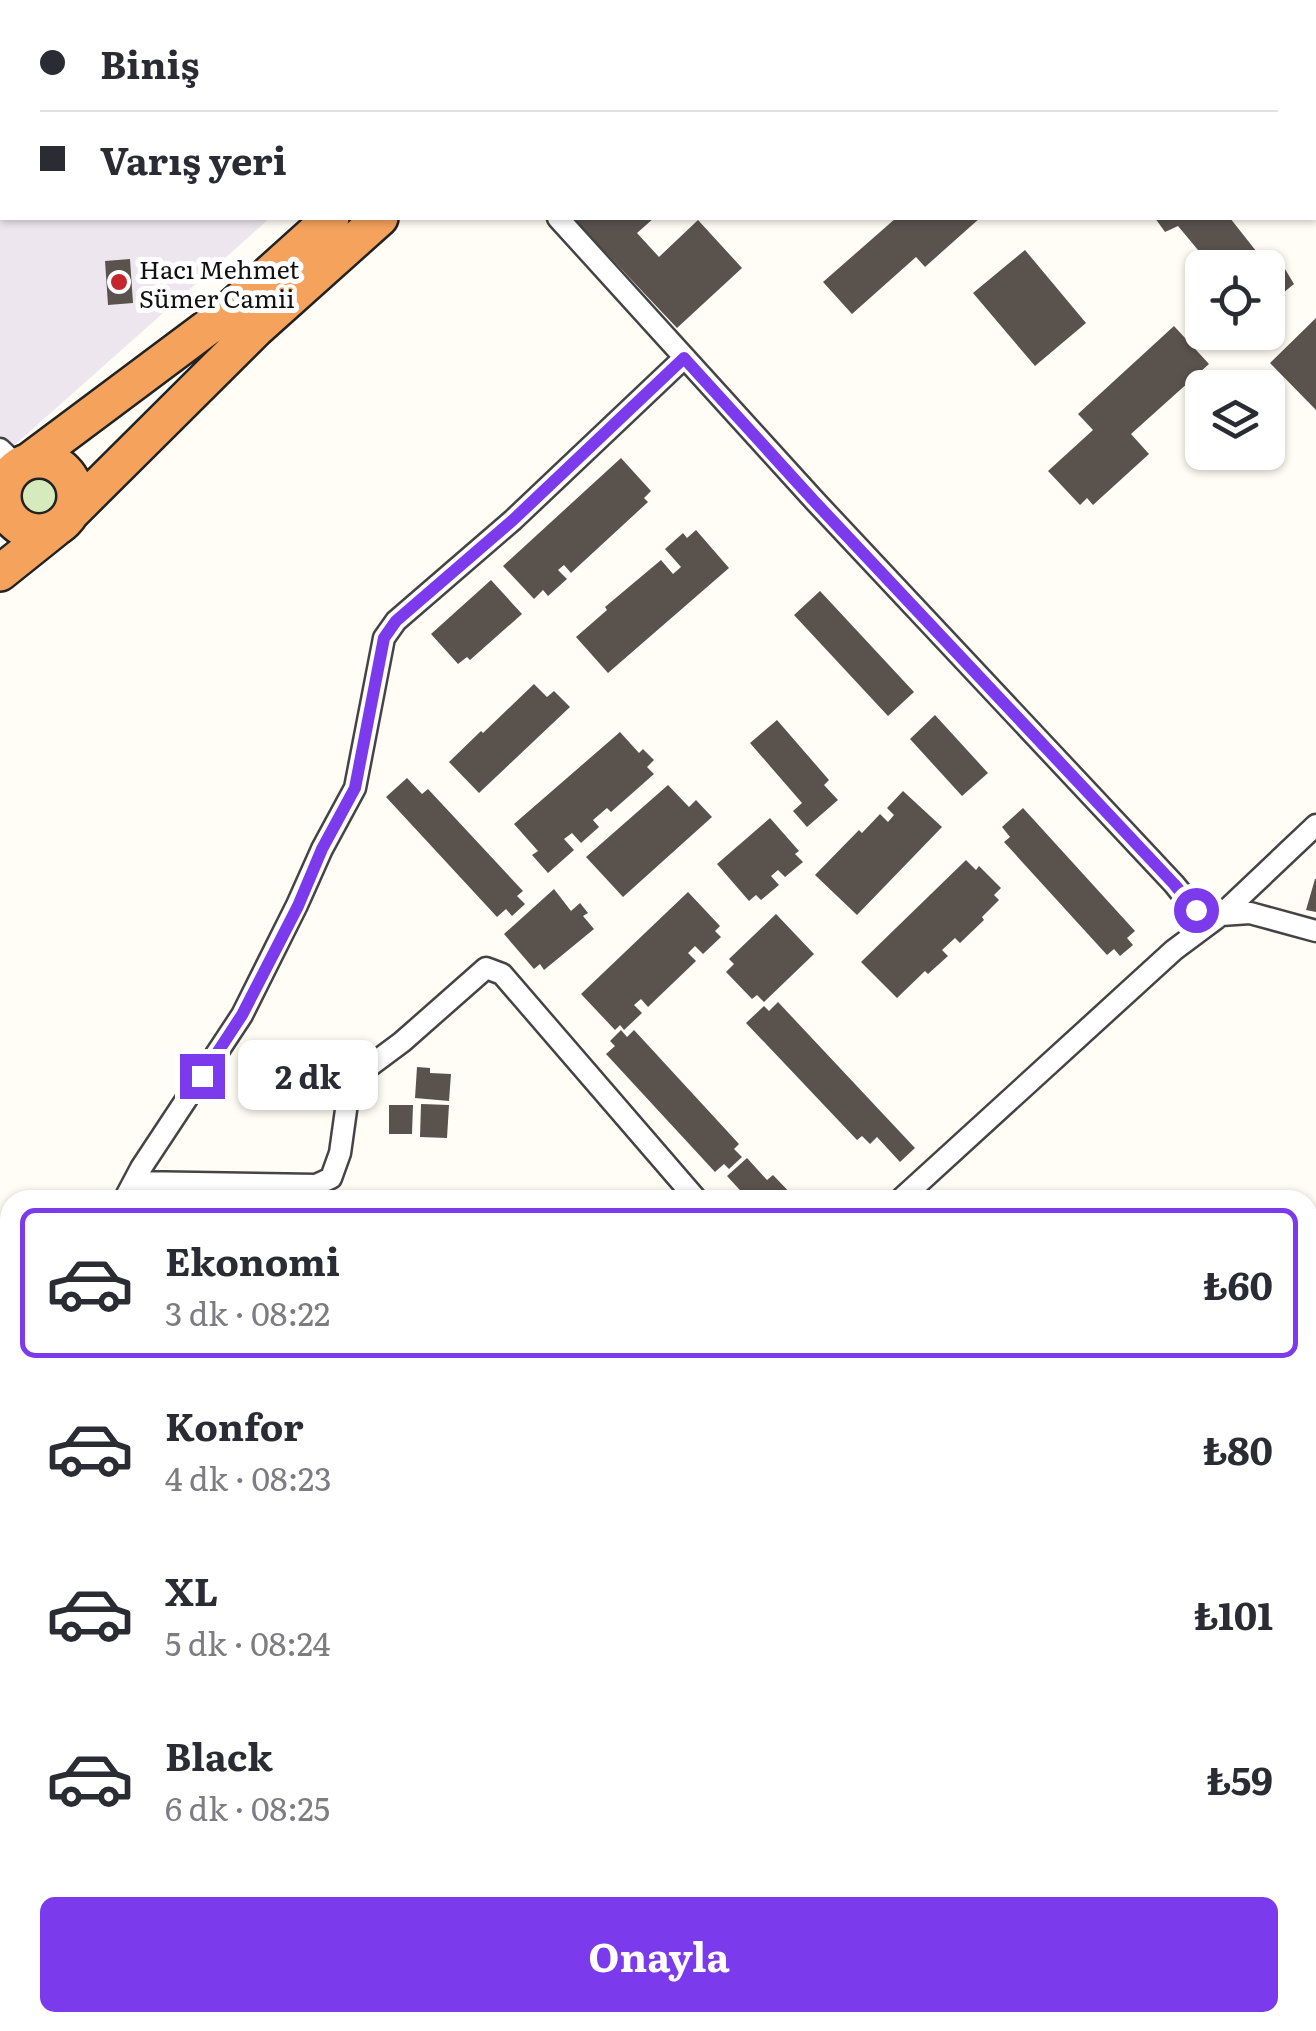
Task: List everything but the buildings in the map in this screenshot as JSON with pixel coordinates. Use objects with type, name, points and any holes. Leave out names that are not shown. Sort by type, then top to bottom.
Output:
[{"type":"highway","points":[[11,467],[41,460],[63,468],[71,478],[76,500],[64,520],[44,533],[20,528],[10,520],[2,497],[11,467],[218,318],[329,220]]},
{"type":"highway","points":[[0,573],[64,520],[256,329],[378,220]]},
{"type":"street","points":[[560,220],[815,502],[1196,910],[1221,915],[1250,913],[1316,931]]},
{"type":"street","points":[[130,1190],[242,1015],[355,788],[384,638],[396,621],[513,520],[684,358]]},
{"type":"street","points":[[911,1190],[1174,950],[1221,915],[1316,825]]},
{"type":"street","points":[[166,1190],[316,1186],[331,1178],[340,1153],[347,1103],[363,1071],[486,968],[502,974],[515,988],[688,1190]]},
{"type":"shaded area","points":[[0,220],[268,220],[0,458]]},
{"type":"green space","points":[[40,474],[56,481],[63,497],[56,513],[40,520],[24,513],[17,497],[24,481]]},
{"type":"place","name":"Hacı Mehmet Sümer Camii","points":[[119,282]]},
{"type":"route","points":[[202,1076],[242,1015],[355,788],[384,638],[396,621],[513,520],[684,358],[1196,910]]}]
